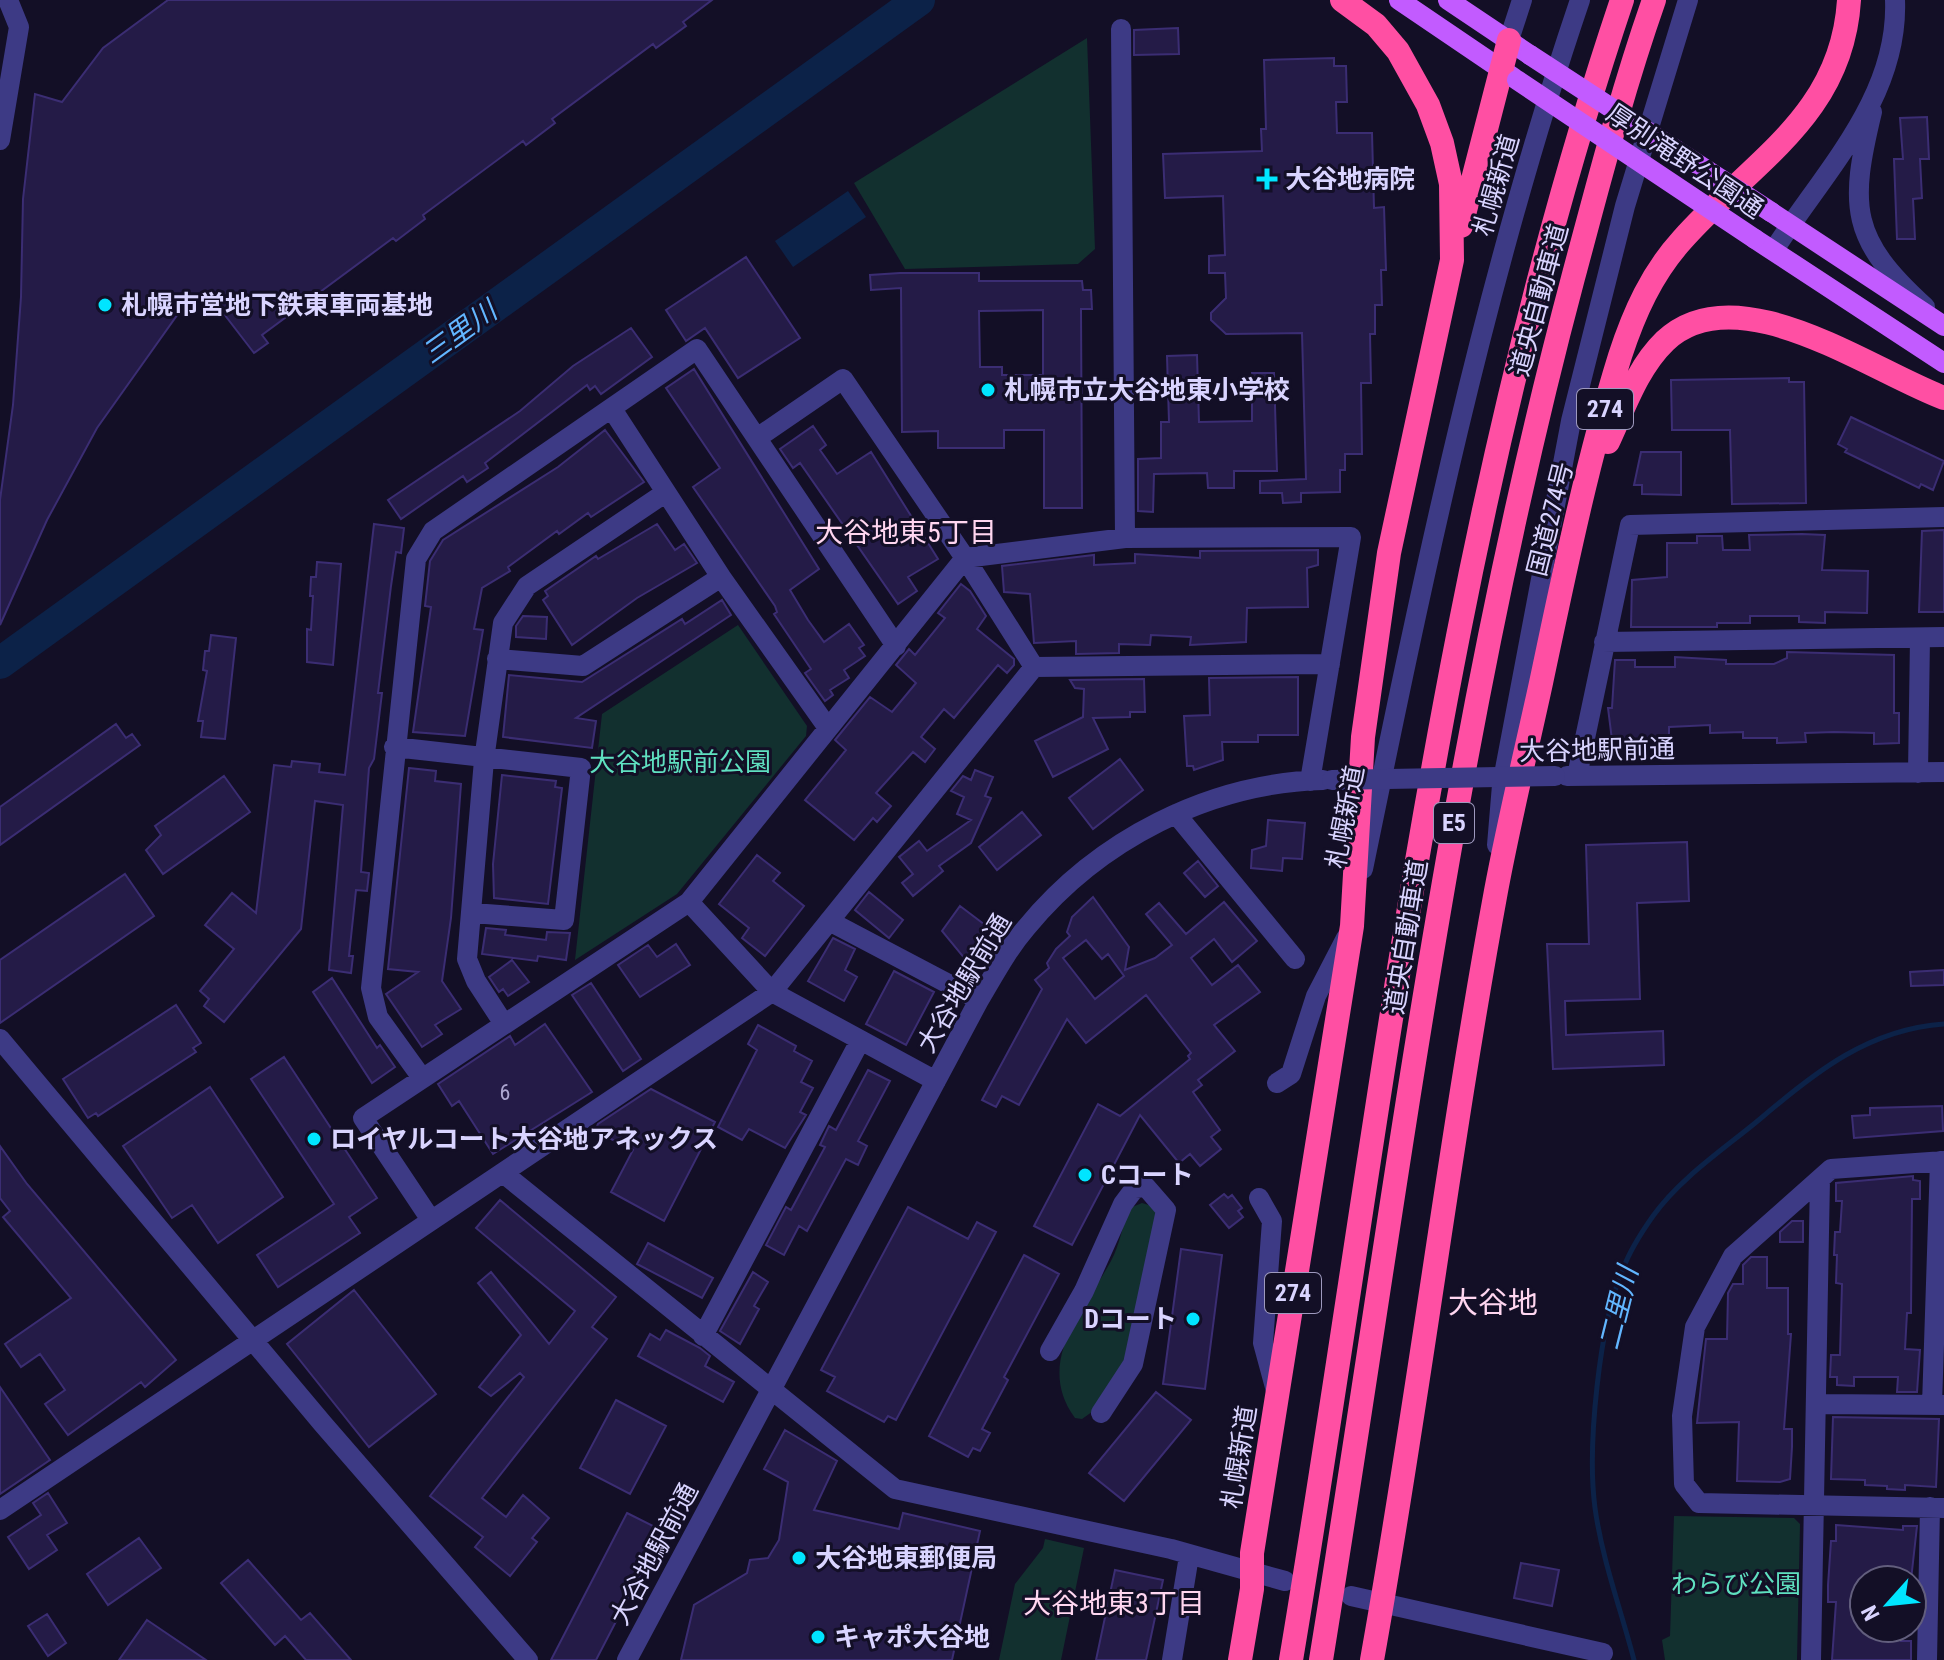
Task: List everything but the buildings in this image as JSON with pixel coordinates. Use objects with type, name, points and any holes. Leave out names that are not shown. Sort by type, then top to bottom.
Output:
[{"type":"highway","name":"274","points":[[1342,0],[1376,25],[1398,51],[1428,105],[1442,143],[1451,184],[1452,260],[1389,553],[1363,737],[1352,926]]},
{"type":"highway","name":"道央自動車道","points":[[1291,1660],[1395,989],[1439,738],[1522,350],[1570,172],[1622,0]]},
{"type":"highway","name":"道央自動車道","points":[[1321,1660],[1437,919],[1481,677],[1546,379],[1624,92],[1654,0]]},
{"type":"highway","name":"国道274号","points":[[1497,887],[1584,495],[1622,351],[1651,282],[1679,243],[1722,198],[1774,152],[1808,113],[1833,71],[1847,32],[1849,0]]},
{"type":"highway","points":[[1452,260],[1509,75],[1509,40]]},
{"type":"highway","points":[[1584,495],[1638,376],[1666,340],[1691,326],[1745,317],[1768,320],[1797,329],[1911,386],[1944,398]]},
{"type":"highway","name":"274","points":[[1374,1660],[1497,887]]},
{"type":"highway","name":"札幌新道","points":[[1240,1660],[1252,1589],[1249,1571],[1352,926]]},
{"type":"highway","points":[[1225,1660],[1242,1584],[1249,1571]]},
{"type":"main road","name":"厚別滝野公園通","points":[[1399,0],[1944,363]]},
{"type":"main road","name":"厚別滝野公園通","points":[[1448,0],[1944,325]]},
{"type":"street","points":[[0,140],[19,27],[8,0]]},
{"type":"street","points":[[1509,40],[1522,0]]},
{"type":"street","name":"札幌新道","points":[[1352,926],[1448,469],[1519,203],[1580,0]]},
{"type":"street","points":[[1497,887],[1502,785],[1571,421],[1625,206],[1688,0]]},
{"type":"street","points":[[1895,0],[1896,26],[1859,169],[1858,205],[1865,238],[1877,259],[1944,325]]},
{"type":"street","points":[[1121,29],[1125,538]]},
{"type":"street","points":[[1774,250],[1876,97]]},
{"type":"street","points":[[422,1078],[378,1017],[371,988],[416,559],[433,531],[697,349],[896,646]]},
{"type":"street","points":[[757,438],[843,379],[965,558],[1034,667]]},
{"type":"street","points":[[612,409],[721,577],[828,728]]},
{"type":"street","points":[[504,1024],[476,981],[467,959],[484,760],[503,623],[527,586],[665,493]]},
{"type":"street","points":[[1577,776],[1630,525],[1944,517]]},
{"type":"street","points":[[431,1220],[363,1118],[689,902],[965,558],[1125,538],[1351,537],[1310,781]]},
{"type":"street","points":[[497,659],[583,666],[721,577]]},
{"type":"street","points":[[1604,642],[1944,637]]},
{"type":"street","points":[[1918,773],[1920,638]]},
{"type":"street","points":[[1034,667],[1330,664]]},
{"type":"street","points":[[0,1510],[772,992],[1034,667]]},
{"type":"street","points":[[394,747],[484,760],[581,768],[564,920],[473,913]]},
{"type":"street","name":"大谷地駅前通","points":[[627,1660],[979,1000],[1007,953],[1045,907],[1115,848],[1176,814],[1244,791],[1310,781],[1944,772]]},
{"type":"street","points":[[1176,814],[1295,959]]},
{"type":"street","points":[[689,902],[772,992],[936,1081]]},
{"type":"street","points":[[829,921],[979,1000]]},
{"type":"street","points":[[1277,1083],[1291,1074],[1316,996],[1352,926]]},
{"type":"street","points":[[0,1039],[246,1345],[528,1660]]},
{"type":"street","points":[[703,1336],[860,1041]]},
{"type":"street","points":[[1817,1404],[1938,1405],[1942,1161],[1831,1169],[1733,1256],[1695,1327],[1682,1416],[1684,1484],[1692,1499],[1699,1503],[1937,1508],[1927,1660]]},
{"type":"street","points":[[503,1173],[895,1489],[1285,1581]]},
{"type":"street","points":[[1811,1660],[1820,1179]]},
{"type":"street","points":[[1050,1351],[1084,1291],[1123,1204],[1135,1188],[1146,1187],[1166,1210],[1143,1309],[1140,1342],[1125,1381],[1101,1413]]},
{"type":"street","points":[[1259,1198],[1272,1221],[1263,1343],[1277,1395]]},
{"type":"street","points":[[1172,1660],[1189,1556]]},
{"type":"street","points":[[1351,1596],[1603,1653]]},
{"type":"green space","points":[[1087,38],[1095,249],[1078,264],[905,269],[854,183]]},
{"type":"green space","name":"大谷地駅前公園","points":[[738,625],[807,726],[806,736],[677,894],[575,960],[602,714]]},
{"type":"green space","points":[[1142,1203],[1152,1206],[1157,1213],[1134,1343],[1096,1409],[1082,1419],[1075,1418],[1064,1397],[1060,1377],[1061,1357],[1077,1317],[1114,1255],[1130,1208]]},
{"type":"green space","name":"わらび公園","points":[[1674,1516],[1794,1518],[1800,1524],[1797,1660],[1665,1660],[1662,1640],[1670,1636]]},
{"type":"green space","points":[[1045,1539],[1084,1548],[1061,1660],[999,1660],[1015,1584],[1043,1548]]},
{"type":"water","points":[[848,191],[866,217],[793,267],[775,241]]},
{"type":"waterway","name":"三里川","points":[[0,663],[919,0]]},
{"type":"waterway","name":"二里川","points":[[1634,1660],[1602,1546],[1593,1483],[1594,1420],[1601,1353],[1607,1321],[1629,1255],[1653,1216],[1676,1189],[1801,1085],[1867,1044],[1891,1034],[1944,1024]]},
{"type":"place","name":"大谷地病院","points":[[1267,179]]},
{"type":"place","name":"札幌市営地下鉄東車両基地","points":[[105,305]]},
{"type":"place","name":"札幌市立大谷地東小学校","points":[[988,390]]},
{"type":"place","name":"ロイヤルコート大谷地アネックス","points":[[314,1139]]},
{"type":"place","name":"Cコート","points":[[1085,1175]]},
{"type":"place","name":"Dコート","points":[[1193,1319]]},
{"type":"place","name":"大谷地東郵便局","points":[[799,1558]]},
{"type":"place","name":"キャポ大谷地","points":[[818,1637]]},
{"type":"district","name":"大谷地東5丁目","points":[[906,532]]},
{"type":"district","name":"大谷地","points":[[1493,1303]]},
{"type":"district","name":"大谷地東3丁目","points":[[1114,1603]]}]
